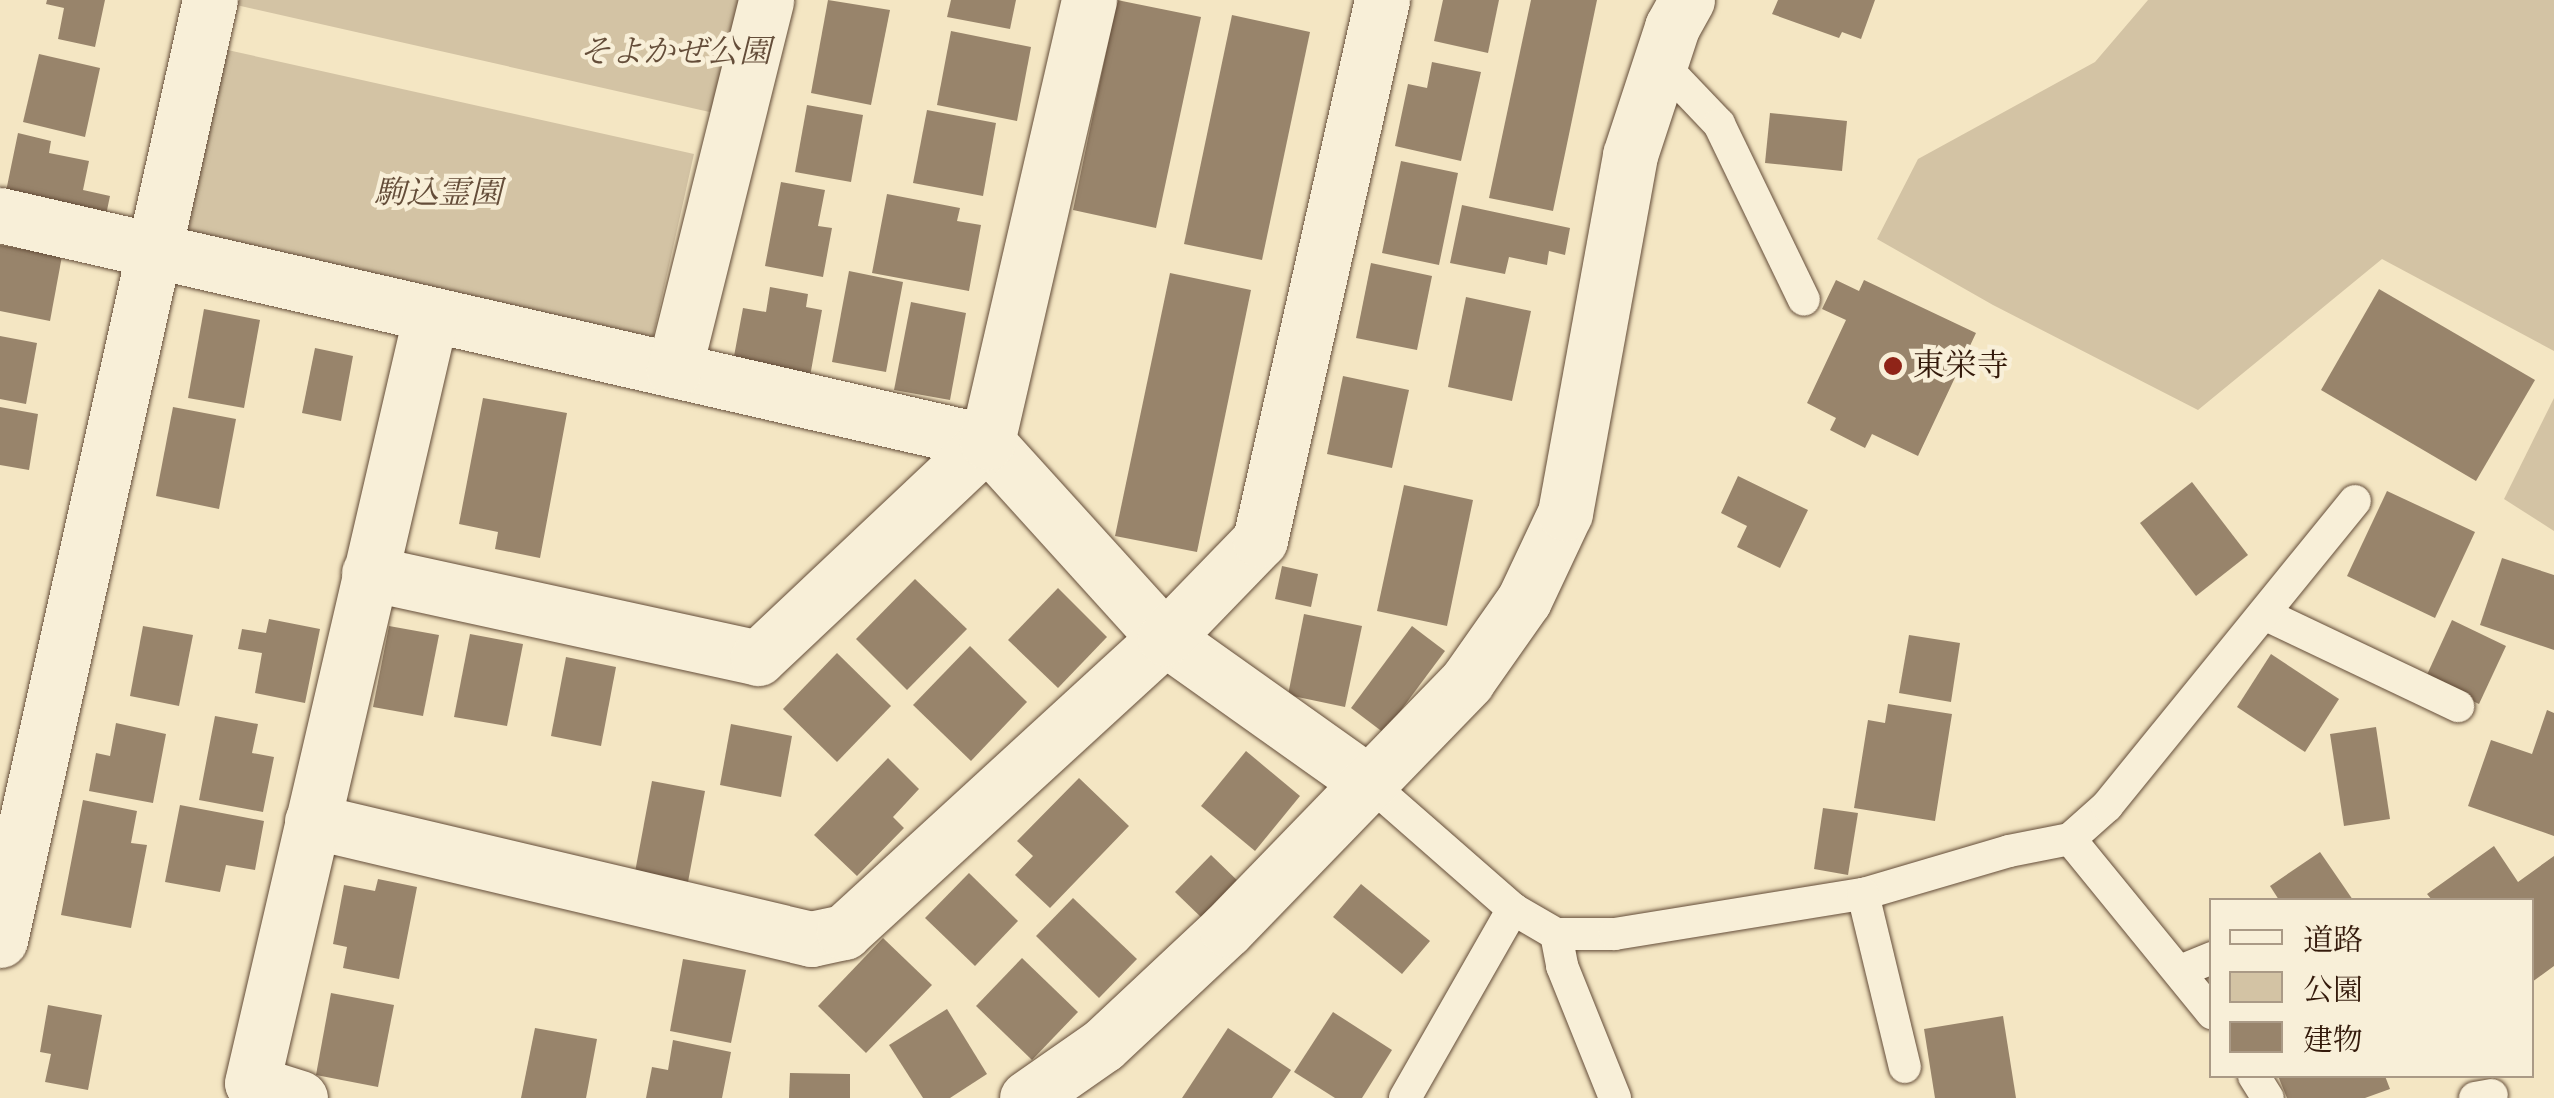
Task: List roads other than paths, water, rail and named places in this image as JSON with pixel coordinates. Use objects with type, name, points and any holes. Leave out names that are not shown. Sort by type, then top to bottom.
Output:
[{"type":"street","points":[[0,940],[210,0]]},
{"type":"street","points":[[674,370],[766,0]]},
{"type":"street","points":[[369,573],[758,658],[986,442],[1089,0]]},
{"type":"street","points":[[312,821],[811,939],[844,932],[1165,638],[1260,540],[1382,0]]},
{"type":"street","points":[[1027,1098],[1104,1046],[1227,929],[1467,681],[1524,600],[1564,512],[1630,155],[1660,62],[1687,0]]},
{"type":"street","points":[[0,215],[430,318],[986,442],[1165,638],[1368,782]]},
{"type":"street","points":[[300,1098],[252,1083],[430,318]]},
{"type":"lane","points":[[1660,62],[1720,124],[1804,300]]},
{"type":"lane","points":[[1368,782],[1513,909],[1556,934],[1615,934],[1863,894],[2008,851],[2070,839],[2107,806],[2354,501]]},
{"type":"lane","points":[[2264,614],[2458,706]]},
{"type":"lane","points":[[2070,839],[2209,1009]]},
{"type":"lane","points":[[1863,894],[1905,1067]]},
{"type":"lane","points":[[1405,1098],[1513,909]]},
{"type":"lane","points":[[1556,934],[1562,966],[1615,1098]]},
{"type":"lane","points":[[2180,971],[2209,959]]},
{"type":"place","name":"東栄寺","points":[[1893,366]]},
{"type":"park label","name":"そよかぜ公園","points":[[675,52]]},
{"type":"park label","name":"駒込霊園","points":[[438,193]]}]
